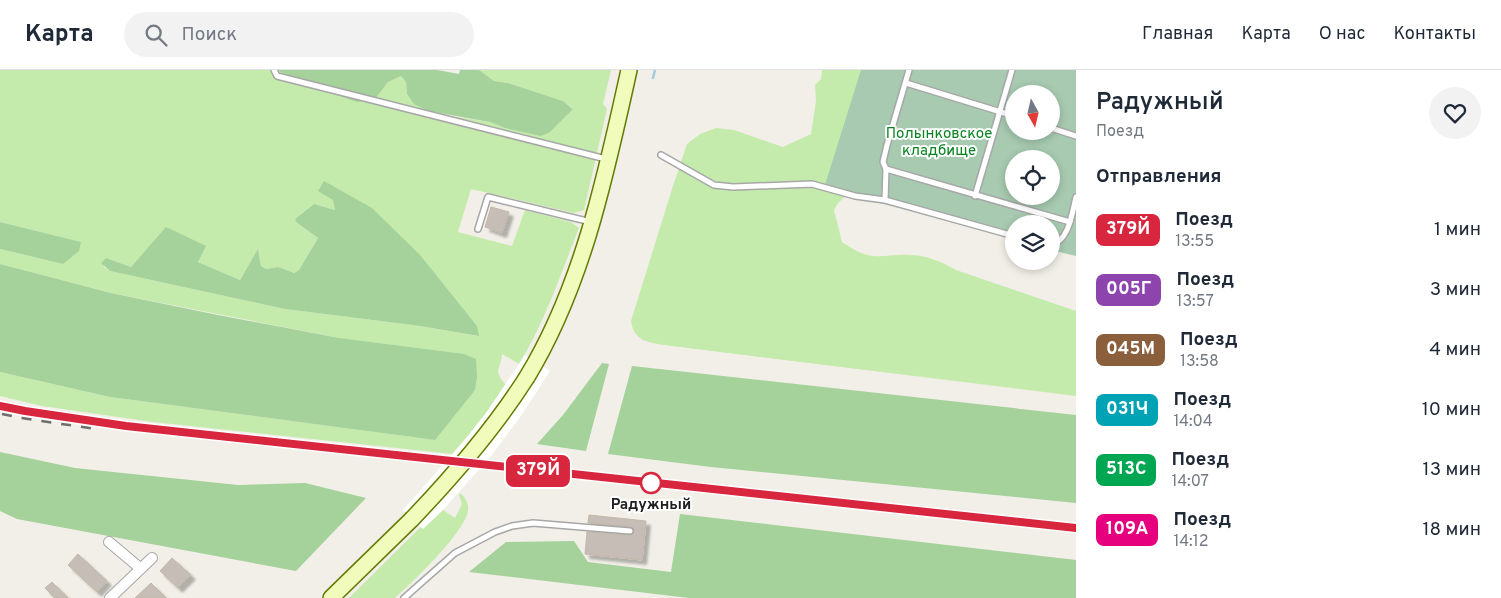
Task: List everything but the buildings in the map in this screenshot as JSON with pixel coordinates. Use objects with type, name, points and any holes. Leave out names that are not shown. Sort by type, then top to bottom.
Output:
[{"type":"main road","points":[[332,598],[412,519],[469,456],[513,400],[550,337],[591,222],[609,160],[629,70]]},
{"type":"street","points":[[109,542],[140,568]]},
{"type":"street","points":[[110,598],[152,558]]},
{"type":"lane","points":[[274,70],[277,76],[609,160]]},
{"type":"lane","points":[[886,200],[886,169],[883,162],[886,145],[909,70]]},
{"type":"lane","points":[[975,196],[1012,70]]},
{"type":"lane","points":[[906,83],[1005,113]]},
{"type":"lane","points":[[1060,131],[1076,136]]},
{"type":"lane","points":[[661,155],[714,185],[733,187],[812,184],[855,196],[886,200],[1005,233]]},
{"type":"lane","points":[[886,169],[1070,222]]},
{"type":"lane","points":[[478,229],[488,197],[591,222]]},
{"type":"lane","points":[[1060,242],[1070,222],[1076,197]]},
{"type":"lane","points":[[404,598],[455,553],[512,526],[534,523],[630,531]]},
{"type":"green space","points":[[0,70],[276,70],[337,95],[376,98],[388,82],[401,76],[406,82],[407,94],[444,115],[490,122],[505,128],[550,132],[573,108],[563,101],[508,83],[494,81],[479,70],[611,70],[603,104],[607,109],[584,210],[574,213],[471,189],[458,232],[512,246],[525,210],[571,222],[579,228],[552,297],[528,348],[519,364],[502,354],[498,372],[506,385],[453,454],[153,422],[42,406],[0,396],[0,372],[110,397],[435,440],[339,338],[111,293],[0,264],[0,249],[63,264],[80,242],[0,222]],"holes":[[[334,200],[478,336],[420,326],[285,309],[110,271],[104,267],[106,258],[131,267],[167,227],[198,262],[240,280],[258,250],[261,266],[266,269],[278,267],[293,273],[299,270],[318,238],[296,222],[295,219],[314,204],[335,210]]]},
{"type":"green space","points":[[276,70],[437,70],[459,74],[460,70],[479,70],[494,81],[508,83],[563,101],[573,109],[550,132],[541,136],[505,128],[490,122],[428,111],[414,104],[407,94],[406,82],[401,76],[388,82],[376,98],[357,102]]},
{"type":"green space","points":[[822,70],[872,70],[871,174],[838,203],[834,210],[842,242],[857,251],[869,255],[915,255],[927,257],[956,270],[1076,311],[1076,396],[664,345],[638,337],[631,321],[687,144],[700,134],[716,128],[734,130],[783,147],[811,134],[816,101],[815,85],[821,79]]},
{"type":"green space","name":"Полынковское кладбище","points":[[861,70],[1076,70],[1076,256],[1060,252],[1060,215],[1005,215],[1005,237],[824,188]]},
{"type":"green space","points":[[324,181],[372,208],[420,255],[477,326],[479,336],[420,326],[285,309],[110,271],[101,263],[106,258],[131,267],[166,227],[206,246],[198,262],[240,280],[258,249],[261,266],[266,269],[278,267],[294,273],[299,270],[318,238],[296,222],[295,219],[314,204],[335,210],[333,200],[318,191]]},
{"type":"green space","points":[[0,222],[81,242],[79,251],[63,264],[0,249]]},
{"type":"green space","points":[[0,264],[111,293],[218,315],[339,338],[464,354],[476,359],[477,377],[475,390],[435,440],[110,397],[0,372]]},
{"type":"green space","points":[[602,363],[609,364],[586,451],[537,444],[563,415]]},
{"type":"green space","points":[[632,366],[1076,415],[1076,503],[711,467],[608,454]]},
{"type":"green space","points":[[0,452],[75,468],[238,485],[305,483],[366,498],[296,571],[17,519],[0,511]]},
{"type":"green space","points":[[460,493],[465,498],[468,510],[459,530],[438,556],[403,591],[395,598],[349,598],[440,508],[455,518],[462,504]]},
{"type":"green space","points":[[680,514],[1076,560],[1076,598],[689,598],[469,572],[506,542],[574,541],[588,562],[671,572]]},
{"type":"pier","points":[[525,355],[550,371],[521,416],[491,456],[442,511],[423,529],[403,510],[468,436]]},
{"type":"waterway","points":[[653,78],[655,70]]},
{"type":"railway","points":[[0,406],[126,426],[1076,528]]},
{"type":"railway","points":[[2,414],[96,429]]},
{"type":"train","name":"379Й","points":[[0,406],[126,426],[1076,528]]},
{"type":"place","name":"Радужный","points":[[651,483]]}]
